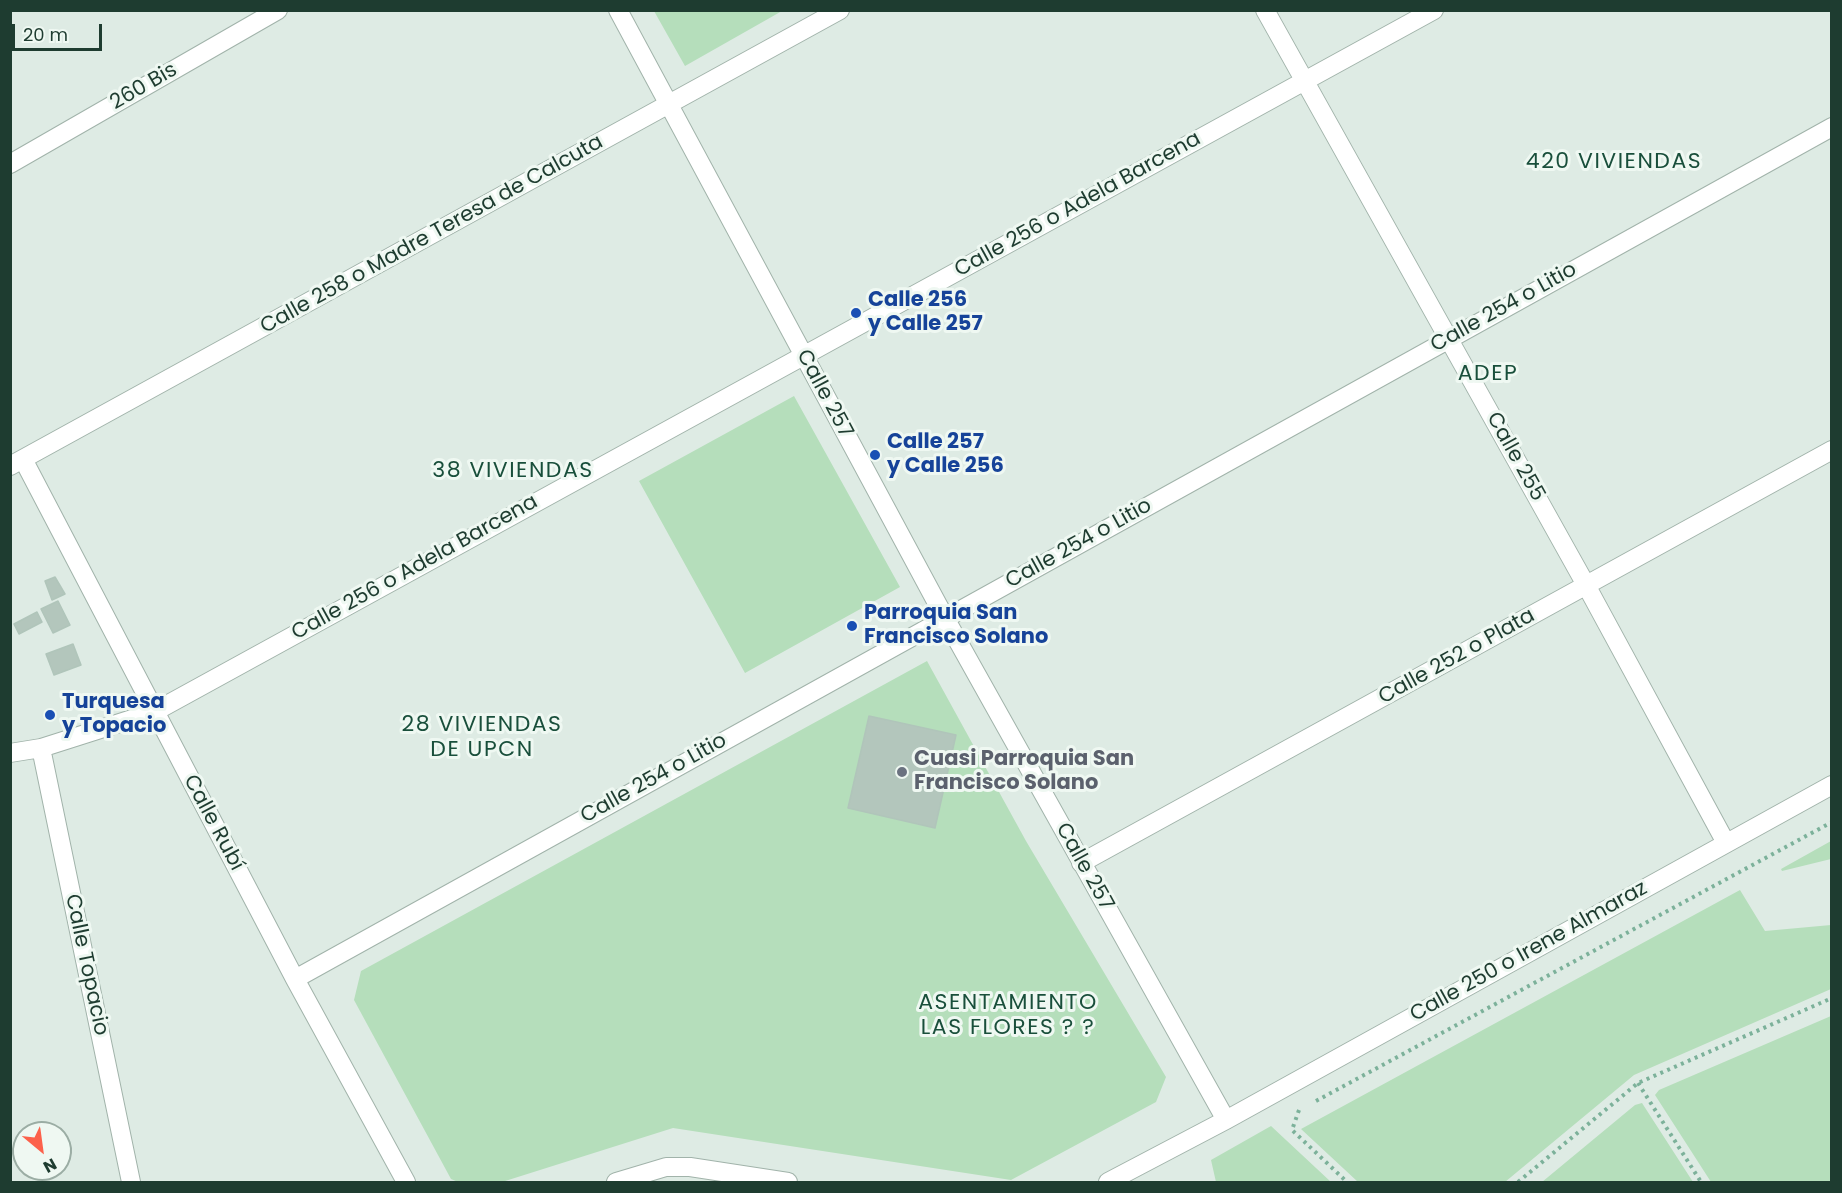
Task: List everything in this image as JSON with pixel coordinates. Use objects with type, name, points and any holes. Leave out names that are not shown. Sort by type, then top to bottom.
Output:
[{"type":"street","name":"260 Bis","points":[[10,164],[278,10]]},
{"type":"street","name":"Calle 257","points":[[618,10],[945,618],[1226,1120]]},
{"type":"street","name":"Calle 258 o Madre Teresa de Calcuta","points":[[17,463],[840,10]]},
{"type":"street","name":"Calle 255","points":[[1265,10],[1586,585],[1726,843]]},
{"type":"street","name":"Calle 256 o Adela Barcena","points":[[10,753],[41,748],[154,712],[1434,10]]},
{"type":"street","name":"Calle 254 o Litio","points":[[295,979],[1832,127]]},
{"type":"street","name":"Calle 252 o Plata","points":[[1082,863],[1832,450]]},
{"type":"street","name":"Calle Rubí","points":[[17,463],[154,712],[295,979],[406,1182]]},
{"type":"street","name":"Calle Topacio","points":[[41,748],[131,1182]]},
{"type":"street","name":"Calle 250 o Irene Almaraz","points":[[1108,1182],[1226,1120],[1832,785]]},
{"type":"street","points":[[616,1182],[666,1167],[690,1167],[788,1182]]},
{"type":"path","points":[[1347,1182],[1292,1130],[1297,1112],[1832,822]]},
{"type":"path","points":[[1518,1182],[1638,1083],[1832,998]]},
{"type":"path","points":[[1638,1083],[1701,1182]]},
{"type":"green space","points":[[654,11],[782,11],[685,66]]},
{"type":"green space","points":[[794,396],[900,587],[745,673],[639,481]]},
{"type":"green space","points":[[927,661],[1026,841],[1166,1077],[1156,1102],[1011,1180],[673,1128],[502,1182],[458,1182],[451,1179],[354,1000],[361,971]]},
{"type":"green space","points":[[1831,841],[1831,859],[1782,871],[1781,869]]},
{"type":"green space","points":[[1740,890],[1765,931],[1831,925],[1831,989],[1634,1075],[1505,1182],[1358,1182],[1301,1129]]},
{"type":"green space","points":[[1831,1016],[1831,1182],[1711,1182],[1655,1095],[1659,1090]]},
{"type":"green space","points":[[1642,1103],[1693,1182],[1542,1182],[1635,1105]]},
{"type":"green space","points":[[1271,1126],[1331,1182],[1216,1182],[1211,1160]]},
{"type":"building","points":[[55,577],[65,594],[52,600],[45,581]]},
{"type":"building","points":[[58,601],[70,625],[53,633],[41,609]]},
{"type":"building","points":[[37,612],[42,622],[19,634],[14,624]]},
{"type":"building","points":[[73,644],[81,665],[54,675],[46,654]]},
{"type":"building","name":"Cuasi Parroquia San Francisco Solano","points":[[869,716],[956,735],[935,828],[848,808]]},
{"type":"place","name":"Calle 256 y Calle 257","points":[[856,313]]},
{"type":"place","name":"Calle 257 y Calle 256","points":[[875,455]]},
{"type":"place","name":"Parroquia San Francisco Solano","points":[[852,626]]},
{"type":"place","name":"Turquesa y Topacio","points":[[50,715]]},
{"type":"place","name":"Cuasi Parroquia San Francisco Solano","points":[[902,772]]},
{"type":"district","name":"420 VIVIENDAS","points":[[1614,162]]},
{"type":"district","name":"ADEP","points":[[1488,374]]},
{"type":"district","name":"38 VIVIENDAS","points":[[513,471]]},
{"type":"district","name":"28 VIVIENDAS DE UPCN","points":[[482,738]]},
{"type":"district","name":"ASENTAMIENTO LAS FLORES ? ?","points":[[1008,1016]]}]
